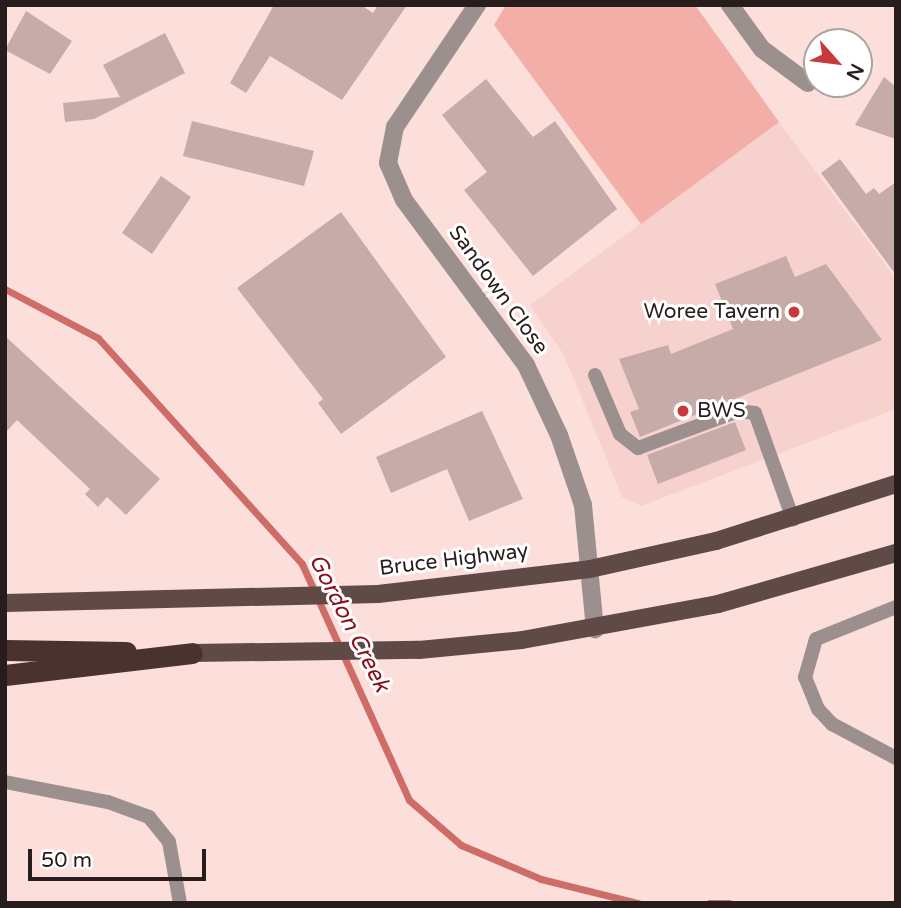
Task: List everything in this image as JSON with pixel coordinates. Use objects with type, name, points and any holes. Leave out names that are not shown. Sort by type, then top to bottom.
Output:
[{"type":"highway","points":[[5,650],[192,653]]},
{"type":"highway","points":[[5,675],[192,653]]},
{"type":"main road","name":"Bruce Highway","points":[[5,603],[379,594],[590,569],[793,519],[896,484]]},
{"type":"main road","points":[[192,653],[419,650],[595,628],[774,591],[896,553]]},
{"type":"street","name":"Sandown Close","points":[[477,5],[395,127],[388,163],[404,200],[542,396],[577,485],[590,569],[595,628]]},
{"type":"street","points":[[730,5],[762,49],[803,79]]},
{"type":"lane","points":[[594,375],[620,434],[638,448],[738,411],[755,413],[793,519]]},
{"type":"lane","points":[[896,607],[816,639],[805,677],[818,709],[832,724],[896,758]]},
{"type":"lane","points":[[5,782],[120,804],[149,817],[169,842],[180,903]]},
{"type":"shaded area","points":[[506,5],[695,5],[779,122],[641,224],[494,25]]},
{"type":"shaded area","points":[[779,122],[896,279],[896,409],[641,506],[622,497],[564,355],[530,305]]},
{"type":"building","points":[[274,5],[361,5],[373,13],[378,5],[407,5],[342,100],[270,56],[246,93],[230,83]]},
{"type":"building","points":[[26,11],[72,41],[50,74],[5,50]]},
{"type":"building","points":[[165,33],[185,73],[94,119],[65,122],[63,103],[120,97],[103,65]]},
{"type":"building","points":[[884,77],[896,87],[896,139],[855,125]]},
{"type":"building","points":[[486,79],[533,137],[555,121],[617,209],[533,276],[464,190],[487,172],[442,115]]},
{"type":"building","points":[[192,121],[314,151],[304,186],[183,156]]},
{"type":"building","points":[[840,159],[866,194],[874,188],[879,194],[896,182],[896,275],[821,173]]},
{"type":"building","points":[[161,176],[191,197],[152,254],[122,233]]},
{"type":"building","points":[[341,212],[446,357],[341,434],[318,403],[323,399],[237,288]]},
{"type":"building","name":"Woree Tavern","points":[[786,256],[795,277],[826,264],[882,340],[640,437],[630,412],[639,409],[619,359],[668,345],[671,354],[733,329],[715,284]]},
{"type":"building","points":[[5,336],[160,479],[126,515],[107,497],[98,507],[85,494],[90,489],[17,420],[5,433]]},
{"type":"building","points":[[482,411],[523,499],[469,521],[447,469],[391,493],[376,457]]},
{"type":"building","points":[[735,422],[746,450],[658,484],[647,455]]},
{"type":"waterway","name":"Gordon Creek","points":[[5,289],[98,338],[302,564],[409,800],[461,845],[541,879],[638,903]]},
{"type":"waterway","name":"Gordon Creek","points":[[709,903],[729,903]]},
{"type":"place","name":"Woree Tavern","points":[[794,312]]},
{"type":"place","name":"BWS","points":[[683,411]]}]
